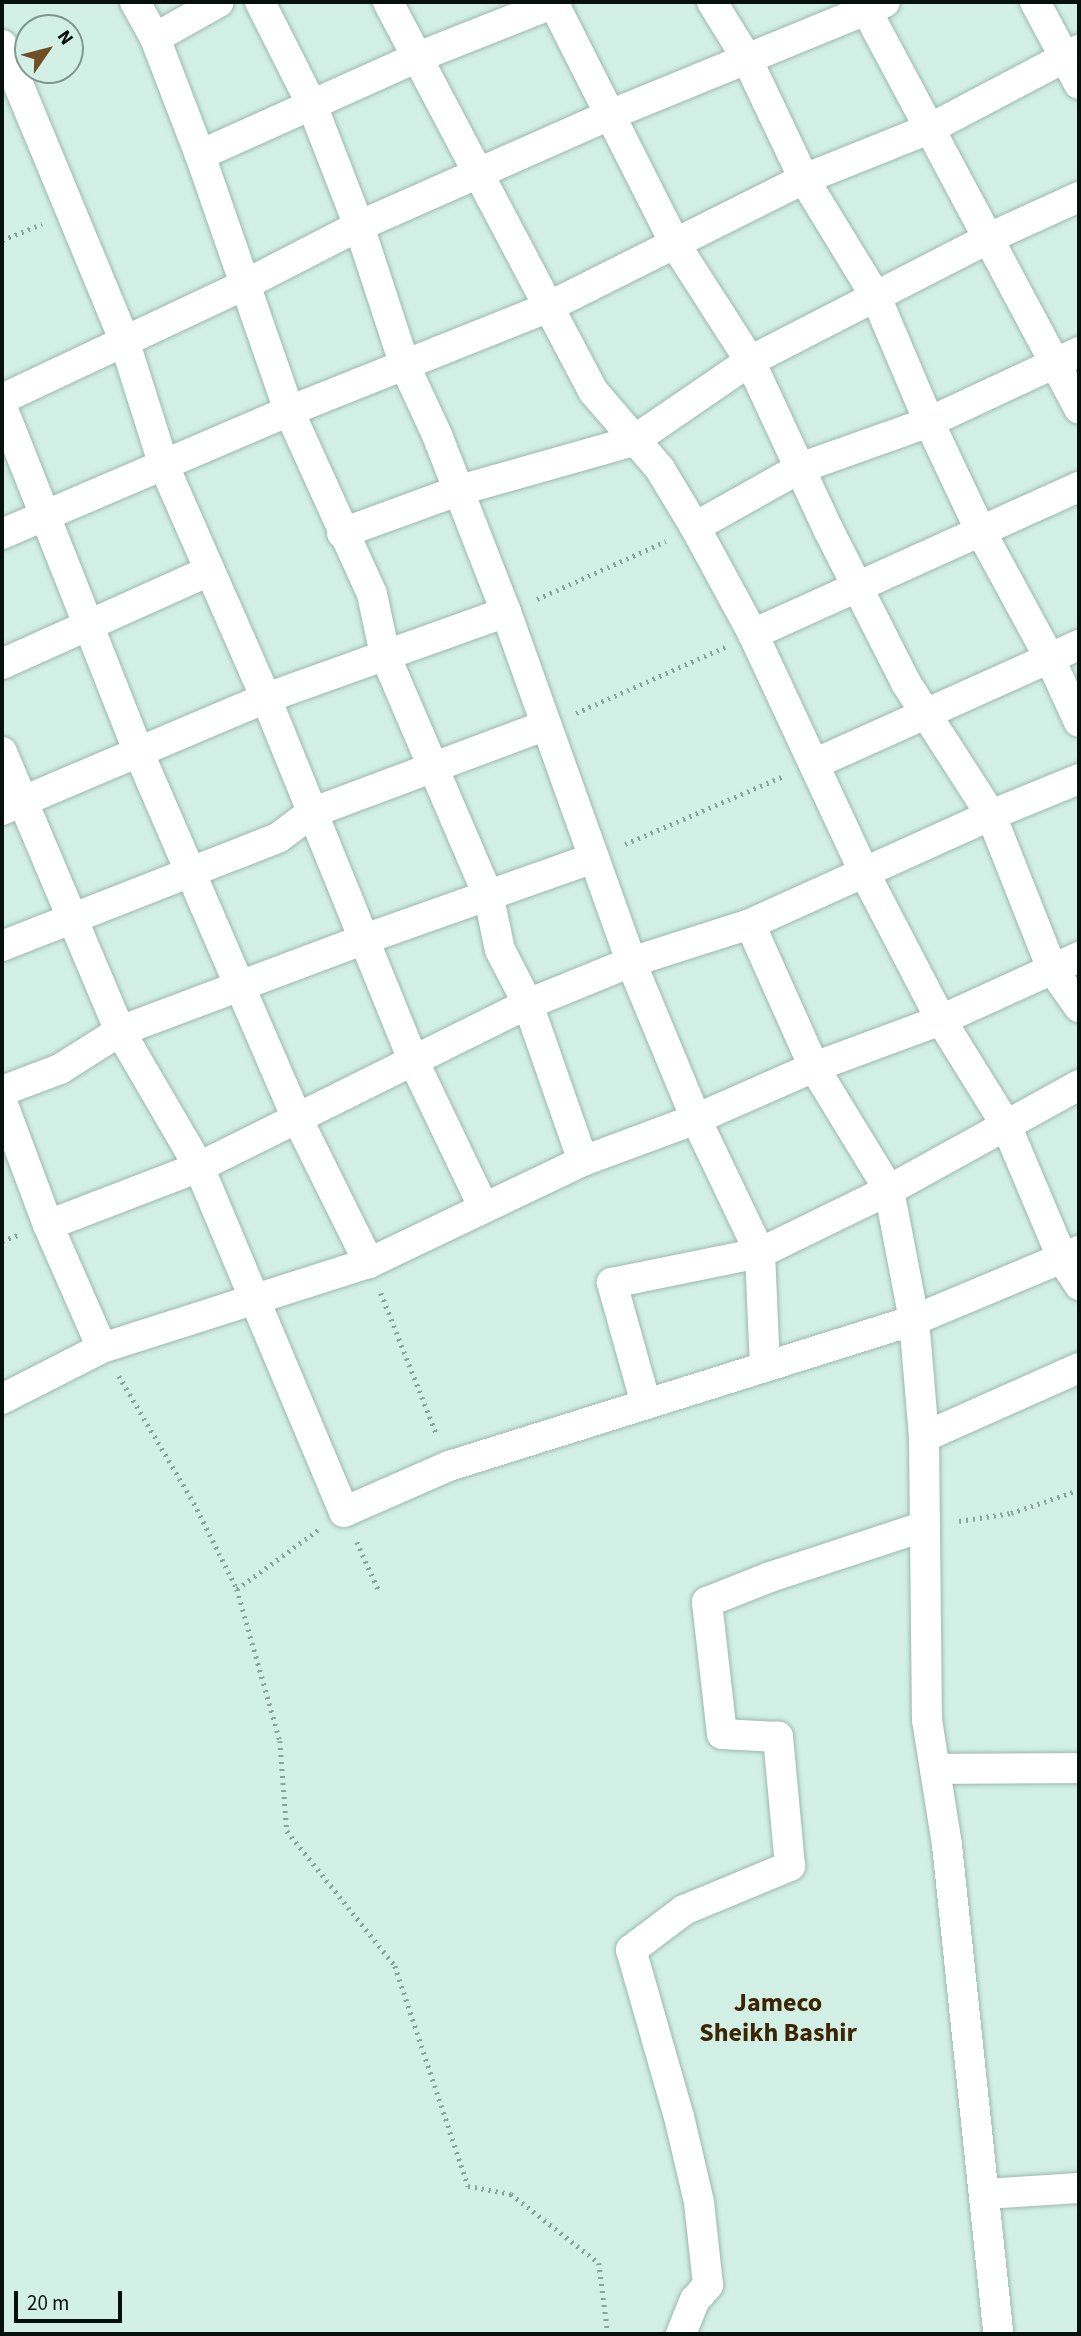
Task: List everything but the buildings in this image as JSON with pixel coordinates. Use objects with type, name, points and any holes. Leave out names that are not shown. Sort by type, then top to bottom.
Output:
[{"type":"street","points":[[135,2],[155,38],[200,155],[289,411],[342,533],[372,594],[385,655],[489,898],[500,950],[528,1004],[583,1161]]},
{"type":"street","points":[[155,38],[219,2]]},
{"type":"street","points":[[260,2],[312,105],[359,226],[405,366],[460,490],[631,962],[696,1119],[760,1253],[765,1366]]},
{"type":"street","points":[[388,2],[546,308],[593,391],[633,441],[660,469],[695,527],[753,635],[865,874],[941,1020],[1006,1125],[1071,1256],[1079,1285]]},
{"type":"street","points":[[200,155],[418,57],[554,2],[675,244],[750,361],[906,683],[991,815],[1052,970],[1079,1007]]},
{"type":"street","points":[[712,2],[747,59],[804,179],[876,298],[979,530],[1050,659],[1079,722]]},
{"type":"street","points":[[1035,2],[1072,53],[1079,83]]},
{"type":"street","points":[[2,399],[244,285],[359,226],[610,115],[871,5],[929,129],[989,238],[1067,358],[1079,409]]},
{"type":"street","points":[[2,45],[124,340],[164,466],[266,698],[362,940],[413,1060],[484,1206]]},
{"type":"street","points":[[2,534],[289,411],[546,308],[804,179],[929,129],[1072,53]]},
{"type":"street","points":[[342,533],[460,490],[633,441],[750,361],[989,238],[1079,197]]},
{"type":"street","points":[[695,527],[800,468],[929,422],[1067,358]]},
{"type":"street","points":[[2,407],[138,751],[298,1120],[369,1263]]},
{"type":"street","points":[[753,635],[979,530],[1079,487]]},
{"type":"street","points":[[2,664],[209,571]]},
{"type":"street","points":[[12,806],[266,698],[506,612]]},
{"type":"street","points":[[814,764],[1079,645]]},
{"type":"street","points":[[2,946],[71,916],[192,873],[278,838],[311,813],[432,765],[546,725]]},
{"type":"street","points":[[2,752],[12,806],[71,916],[120,1031],[199,1167],[344,1512],[449,1466],[914,1320],[1071,1256]]},
{"type":"street","points":[[48,1226],[199,1167],[528,1004],[631,962],[750,923],[865,874],[991,815],[1079,779]]},
{"type":"street","points":[[2,1091],[60,1069],[120,1031],[362,940],[489,898],[594,858]]},
{"type":"street","points":[[750,923],[814,1067],[889,1190],[914,1320],[924,1437],[927,1720],[947,1845],[998,2334]]},
{"type":"street","points":[[2,1399],[102,1348],[369,1263],[583,1161],[696,1119],[814,1067],[941,1020],[1079,957]]},
{"type":"street","points":[[646,1404],[612,1283],[760,1253],[889,1190],[1079,1085]]},
{"type":"street","points":[[2,1101],[48,1226],[102,1348]]},
{"type":"street","points":[[924,1437],[1079,1368]]},
{"type":"street","points":[[681,2334],[695,2301],[708,2285],[699,2202],[631,1950],[684,1910],[790,1866],[778,1737],[722,1734],[707,1602],[770,1577],[925,1526]]},
{"type":"street","points":[[936,1769],[1079,1768]]},
{"type":"street","points":[[985,2194],[1079,2188]]},
{"type":"path","points":[[2,240],[72,213]]},
{"type":"path","points":[[506,612],[695,527]]},
{"type":"path","points":[[546,725],[637,688],[753,635]]},
{"type":"path","points":[[594,858],[694,812],[814,764]]},
{"type":"path","points":[[369,1263],[449,1466]]},
{"type":"path","points":[[102,1348],[194,1503],[237,1589],[280,1741],[287,1831],[396,1966],[468,2186],[511,2194],[599,2263],[608,2334]]},
{"type":"path","points":[[925,1526],[1011,1513],[1079,1490]]},
{"type":"path","points":[[237,1589],[344,1512],[379,1591]]},
{"type":"district","name":"Jameco Sheikh Bashir","points":[[778,2018]]}]
